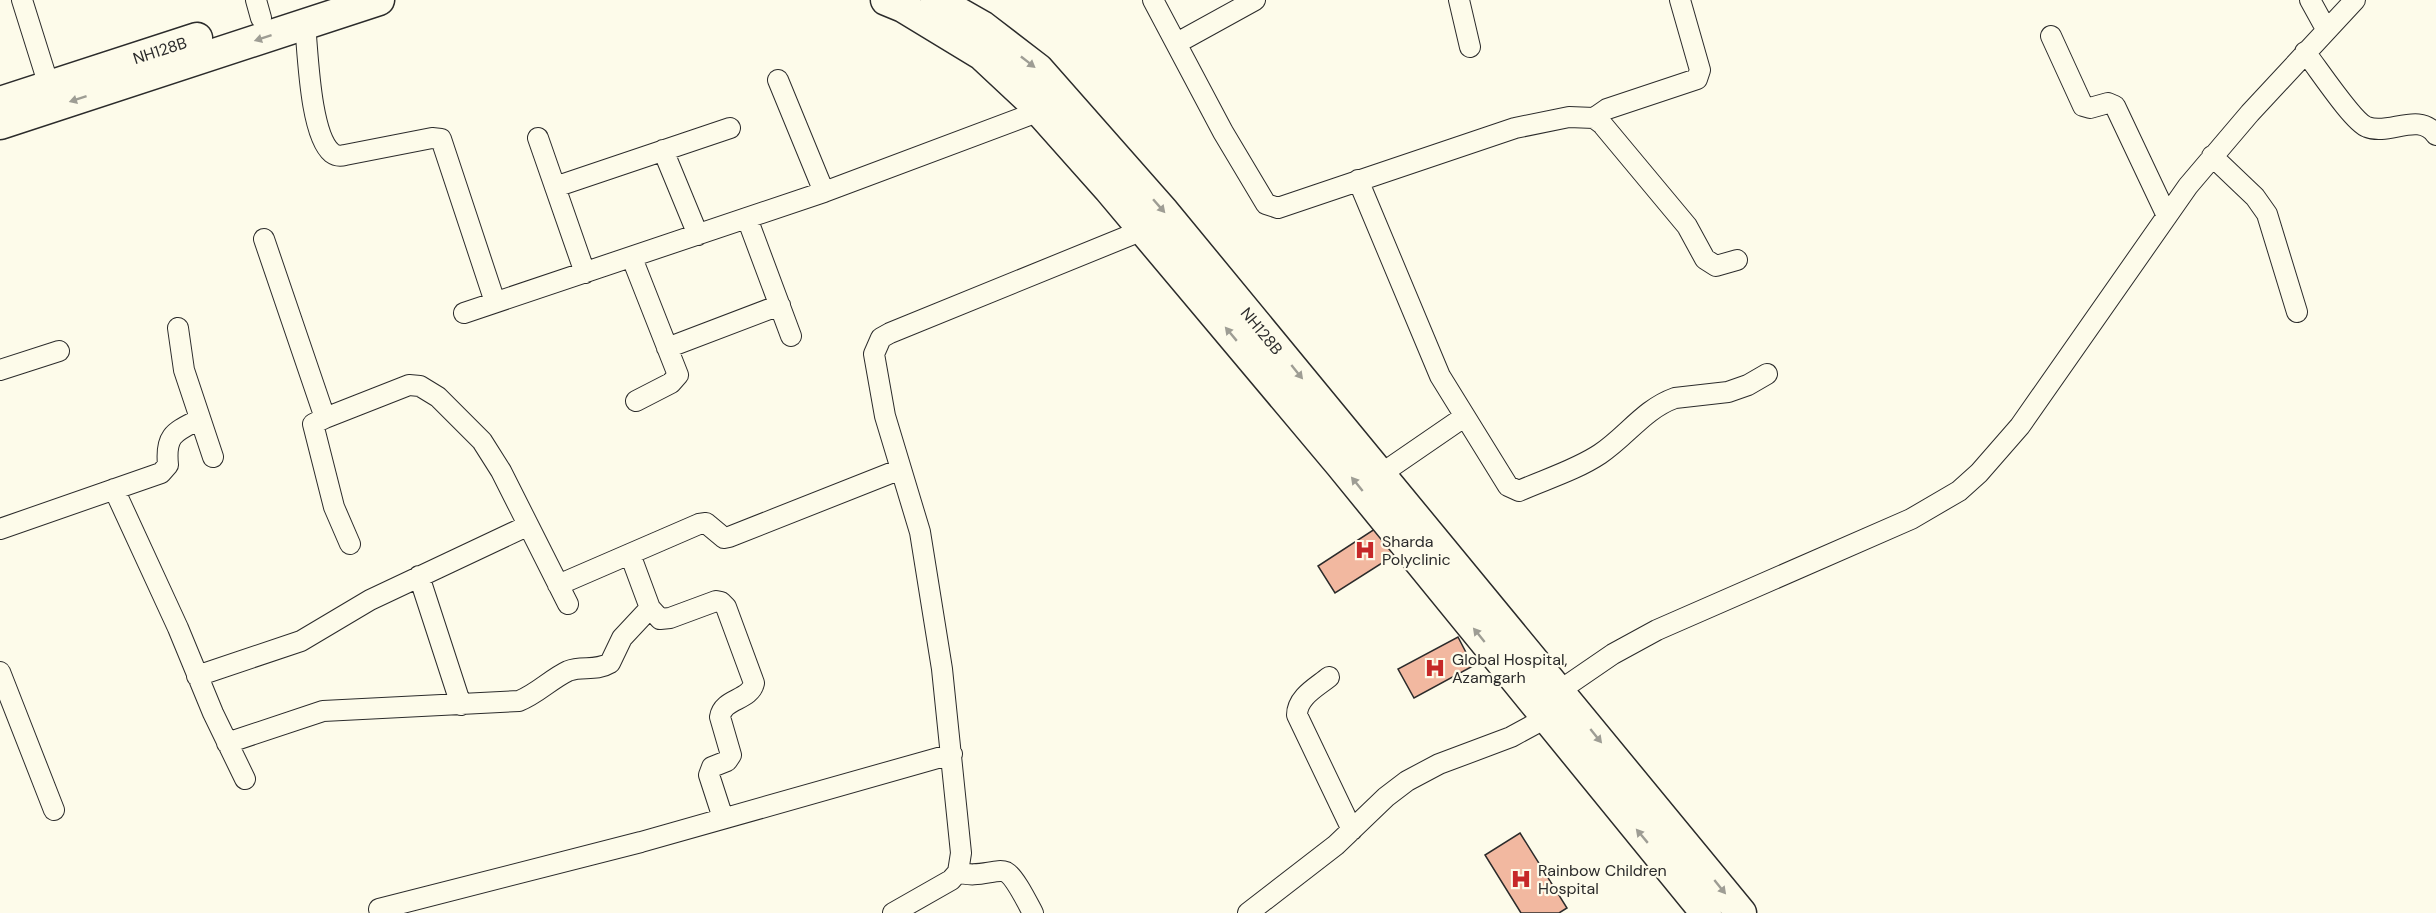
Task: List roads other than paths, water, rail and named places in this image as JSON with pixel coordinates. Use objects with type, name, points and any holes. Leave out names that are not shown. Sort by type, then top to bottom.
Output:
[{"type":"highway","points":[[0,124],[312,12],[379,0]]},
{"type":"highway","points":[[886,0],[903,6],[982,56],[1040,111],[1341,464],[1706,913]]},
{"type":"highway","name":"NH128B","points":[[936,0],[982,26],[1038,69],[1090,126],[1381,474],[1741,913]]},
{"type":"highway","name":"NH128B","points":[[0,102],[258,9],[312,12]]},
{"type":"street","points":[[22,0],[49,86]]},
{"type":"street","points":[[964,0],[982,26],[982,56]]},
{"type":"street","points":[[1153,0],[1223,132],[1266,204],[1278,208],[1515,128],[1569,117],[1594,118],[1602,124],[1687,226],[1705,259],[1716,266],[1737,260]]},
{"type":"street","points":[[1177,43],[1255,0]]},
{"type":"street","points":[[1459,0],[1470,47]]},
{"type":"street","points":[[1594,118],[1607,109],[1697,80],[1700,70],[1680,0]]},
{"type":"street","points":[[2310,0],[2326,29]]},
{"type":"street","points":[[1559,691],[1613,654],[1657,630],[1911,519],[1959,491],[1979,473],[2020,426],[2167,216],[2212,156],[2355,0]]},
{"type":"street","points":[[312,12],[314,110],[322,138],[331,152],[337,156],[432,138],[441,139],[495,302]]},
{"type":"street","points":[[2051,36],[2083,106],[2091,108],[2108,103],[2115,106],[2167,216]]},
{"type":"street","points":[[2306,52],[2360,123],[2376,129],[2416,124],[2427,126],[2436,135]]},
{"type":"street","points":[[778,80],[824,192]]},
{"type":"street","points":[[464,313],[824,192],[1040,111]]},
{"type":"street","points":[[2416,124],[2436,111]]},
{"type":"street","points":[[555,187],[730,128]]},
{"type":"street","points":[[538,138],[585,273]]},
{"type":"street","points":[[663,150],[698,235]]},
{"type":"street","points":[[2212,156],[2255,197],[2267,214],[2297,312]]},
{"type":"street","points":[[1358,180],[1440,376],[1508,486],[1519,491],[1599,455],[1638,420],[1665,401],[1739,389],[1767,374]]},
{"type":"street","points":[[747,218],[791,336]]},
{"type":"street","points":[[893,913],[951,880],[958,872],[961,853],[942,669],[920,532],[883,408],[874,354],[881,338],[1143,230]]},
{"type":"street","points":[[264,239],[325,418]]},
{"type":"street","points":[[632,258],[678,375],[675,380],[636,401]]},
{"type":"street","points":[[667,348],[780,305]]},
{"type":"street","points":[[178,328],[183,370],[213,457]]},
{"type":"street","points":[[0,370],[59,351]]},
{"type":"street","points":[[350,544],[334,507],[314,428],[315,422],[409,385],[420,386],[428,390],[482,441],[501,471],[568,604]]},
{"type":"street","points":[[1381,474],[1464,417]]},
{"type":"street","points":[[0,529],[161,473],[168,465],[167,445],[170,439],[182,428],[200,418]]},
{"type":"street","points":[[558,585],[699,524],[706,523],[724,538],[729,537],[901,469]]},
{"type":"street","points":[[114,489],[245,779]]},
{"type":"street","points":[[197,676],[302,641],[370,600],[527,526]]},
{"type":"street","points":[[630,554],[650,608],[660,619],[670,618],[716,601],[726,607],[754,683],[750,692],[721,711],[720,717],[731,755],[727,761],[712,767],[709,774],[723,818]]},
{"type":"street","points":[[418,576],[461,705]]},
{"type":"street","points":[[227,743],[322,711],[519,701],[532,696],[568,671],[603,668],[615,657],[622,638],[650,608]]},
{"type":"street","points":[[0,672],[54,810]]},
{"type":"street","points":[[1329,677],[1302,700],[1297,707],[1297,715],[1352,830]]},
{"type":"street","points":[[1248,913],[1331,850],[1386,797],[1407,781],[1439,764],[1511,737],[1546,717]]},
{"type":"street","points":[[379,909],[641,842],[952,754]]},
{"type":"street","points":[[958,872],[974,876],[998,871],[1006,873],[1012,877],[1033,913]]},
{"type":"place","name":"Sharda Polyclinic","points":[[1365,550]]},
{"type":"place","name":"Global Hospital, Azamgarh","points":[[1435,668]]},
{"type":"place","name":"Rainbow Children Hospital","points":[[1521,879]]}]
